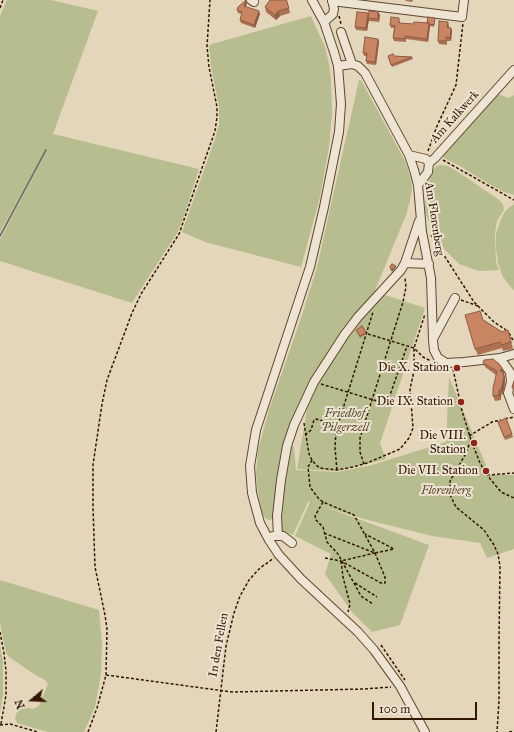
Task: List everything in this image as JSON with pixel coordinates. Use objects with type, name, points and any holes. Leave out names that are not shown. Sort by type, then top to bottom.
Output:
[{"type":"street","points":[[312,0],[324,22],[338,66],[341,97],[339,132],[323,213],[308,273],[261,413],[251,454],[250,476],[254,503],[260,523],[279,555],[301,579],[366,640],[382,659],[400,686],[425,732]]},
{"type":"street","points":[[324,22],[330,18],[333,12],[332,1],[462,17],[464,0]]},
{"type":"street","points":[[338,66],[352,64],[341,32]]},
{"type":"street","name":"Am Florenberg","points":[[352,64],[358,66],[365,73],[409,155],[418,185],[420,219],[429,264],[432,290],[431,305],[434,350],[438,358],[441,360]]},
{"type":"street","name":"Am Kalkwerk","points":[[409,155],[427,161],[436,158],[514,70]]},
{"type":"street","points":[[418,185],[428,172],[427,161]]},
{"type":"street","points":[[278,536],[278,500],[287,446],[294,425],[314,382],[358,317],[403,266],[420,219]]},
{"type":"street","points":[[403,266],[429,264]]},
{"type":"street","points":[[433,340],[455,298]]},
{"type":"street","points":[[441,360],[446,363],[500,358],[514,354]]},
{"type":"street","points":[[500,358],[510,372],[511,382],[508,393],[514,409]]},
{"type":"street","points":[[269,540],[273,536],[283,536],[292,543]]},
{"type":"path","points":[[0,8],[3,0]]},
{"type":"path","points":[[88,732],[97,708],[106,675],[107,629],[95,567],[92,507],[93,465],[102,404],[107,380],[132,313],[141,294],[179,234],[215,131],[218,117],[209,67],[207,46],[210,0]]},
{"type":"path","points":[[333,12],[338,15],[340,19],[341,32]]},
{"type":"path","points":[[427,161],[437,126],[456,85],[460,57],[462,17]]},
{"type":"path","points":[[436,158],[450,163],[514,200]]},
{"type":"path","points":[[428,231],[478,306],[511,335],[514,342]]},
{"type":"path","points":[[364,464],[360,452],[360,438],[403,302],[406,287],[403,266]]},
{"type":"path","points":[[455,298],[478,306]]},
{"type":"path","points":[[304,422],[305,435],[312,460],[320,468],[336,470],[364,464],[400,449],[409,438],[413,428],[410,389],[414,371],[414,348],[426,311],[431,305]]},
{"type":"path","points":[[336,470],[336,431],[375,308]]},
{"type":"path","points":[[368,334],[414,348],[423,357],[430,361],[436,362],[441,360]]},
{"type":"path","points":[[314,382],[387,404],[407,346]]},
{"type":"path","points":[[451,362],[469,436],[480,463],[487,475],[501,492],[514,498]]},
{"type":"path","points":[[469,436],[492,422],[514,417]]},
{"type":"path","points":[[305,435],[308,433],[314,420],[316,419],[362,432]]},
{"type":"path","points":[[471,440],[459,467],[450,481],[450,495],[456,507],[484,530],[494,544],[498,554],[500,566],[499,701],[497,732]]},
{"type":"path","points":[[312,460],[308,467],[310,487],[318,499],[354,515],[375,553],[385,577],[385,582],[381,583],[341,562],[325,558]]},
{"type":"path","points":[[487,475],[514,473]]},
{"type":"path","points":[[323,502],[314,516],[323,527],[327,542],[338,554],[341,562],[361,596],[373,604]]},
{"type":"path","points":[[324,533],[375,553]]},
{"type":"path","points":[[341,562],[394,549],[364,533]]},
{"type":"path","name":"In den Fellen","points":[[216,732],[228,634],[237,604],[244,588],[254,574],[279,555]]},
{"type":"path","points":[[341,562],[350,604],[348,612]]},
{"type":"path","points":[[353,582],[377,597]]},
{"type":"path","points":[[0,632],[6,671],[6,695],[1,724],[10,724],[38,732]]},
{"type":"path","points":[[106,675],[221,691],[364,689],[400,686]]},
{"type":"path","points":[[509,732],[514,730]]},
{"type":"green space","points":[[7,0],[51,0],[98,11],[53,134],[199,169],[177,233],[132,303],[0,261],[0,240],[48,149],[45,150],[0,232],[0,16]]},
{"type":"green space","points":[[311,16],[325,47],[329,64],[332,113],[329,147],[320,197],[301,267],[205,242],[182,232],[219,124],[219,107],[211,66],[209,46]]},
{"type":"green space","points":[[359,80],[361,80],[405,161],[412,188],[410,201],[406,215],[374,293],[355,315],[299,408],[275,516],[273,519],[269,520],[265,518],[262,512],[258,493],[256,473],[258,450],[269,410],[317,267]]},
{"type":"green space","points":[[498,94],[509,98],[514,95],[514,195],[504,192],[484,181],[444,158],[443,155]]},
{"type":"green space","points":[[436,166],[448,166],[458,172],[503,204],[504,210],[497,221],[495,233],[496,262],[499,270],[479,271],[459,264],[443,248],[431,228],[425,211],[426,192],[431,174]]},
{"type":"green space","points":[[514,204],[514,291],[503,277],[498,263],[496,234],[505,211]]},
{"type":"green space","name":"Friedhof Pilgerzell","points":[[382,294],[425,308],[380,443],[386,459],[337,471],[297,469],[307,409],[315,390],[348,334]]},
{"type":"green space","name":"Florenberg","points":[[449,377],[490,475],[514,475],[514,549],[487,558],[480,543],[432,536],[364,519],[320,505],[429,545],[400,625],[372,632],[352,612],[325,574],[331,554],[295,536],[310,502],[308,502],[293,535],[283,531],[280,528],[279,517],[290,446],[294,447],[296,470],[337,472],[372,465],[446,442]]},
{"type":"green space","points":[[0,580],[99,610],[102,644],[101,674],[95,707],[84,732],[48,732],[17,723],[15,718],[17,712],[25,707],[33,709],[39,706],[48,684],[45,680],[9,657],[6,653],[0,623]]},
{"type":"green space","points":[[0,645],[3,662],[3,695],[0,713]]},
{"type":"building","points":[[246,0],[244,6],[259,11],[254,25],[240,20],[242,12],[237,10],[238,7]]},
{"type":"building","points":[[270,0],[286,0],[289,8],[278,11],[275,15],[265,7]]},
{"type":"building","points":[[369,11],[378,12],[378,19],[368,18]]},
{"type":"building","points":[[357,12],[368,13],[366,28],[355,27]]},
{"type":"building","points":[[391,17],[399,18],[399,23],[429,23],[427,39],[405,36],[405,39],[393,38],[395,26],[390,25]]},
{"type":"building","points":[[428,17],[435,18],[434,25],[427,23]]},
{"type":"building","points":[[439,21],[448,22],[447,27],[451,28],[450,38],[446,37],[446,41],[438,41]]},
{"type":"building","points":[[365,37],[378,39],[375,62],[366,61],[367,53],[363,53]]},
{"type":"building","points":[[393,54],[394,56],[412,57],[391,65],[388,56]]},
{"type":"building","points":[[392,264],[396,266],[391,270],[390,266]]},
{"type":"building","points":[[480,311],[483,320],[502,332],[508,330],[511,342],[501,345],[500,342],[475,349],[465,315]]},
{"type":"building","points":[[362,326],[366,332],[360,336],[356,330]]},
{"type":"building","points":[[493,359],[502,368],[500,371],[503,372],[504,377],[501,390],[499,390],[499,395],[493,396],[493,388],[497,371],[483,363],[484,360]]},
{"type":"building","points":[[506,418],[512,434],[504,437],[498,422]]},
{"type":"waterway","points":[[0,236],[46,150]]},
{"type":"place","name":"Die X. Station","points":[[457,368]]},
{"type":"place","name":"Die IX. Station","points":[[461,402]]},
{"type":"place","name":"Die VIII. Station","points":[[474,443]]},
{"type":"place","name":"Die VII. Station","points":[[486,471]]}]
